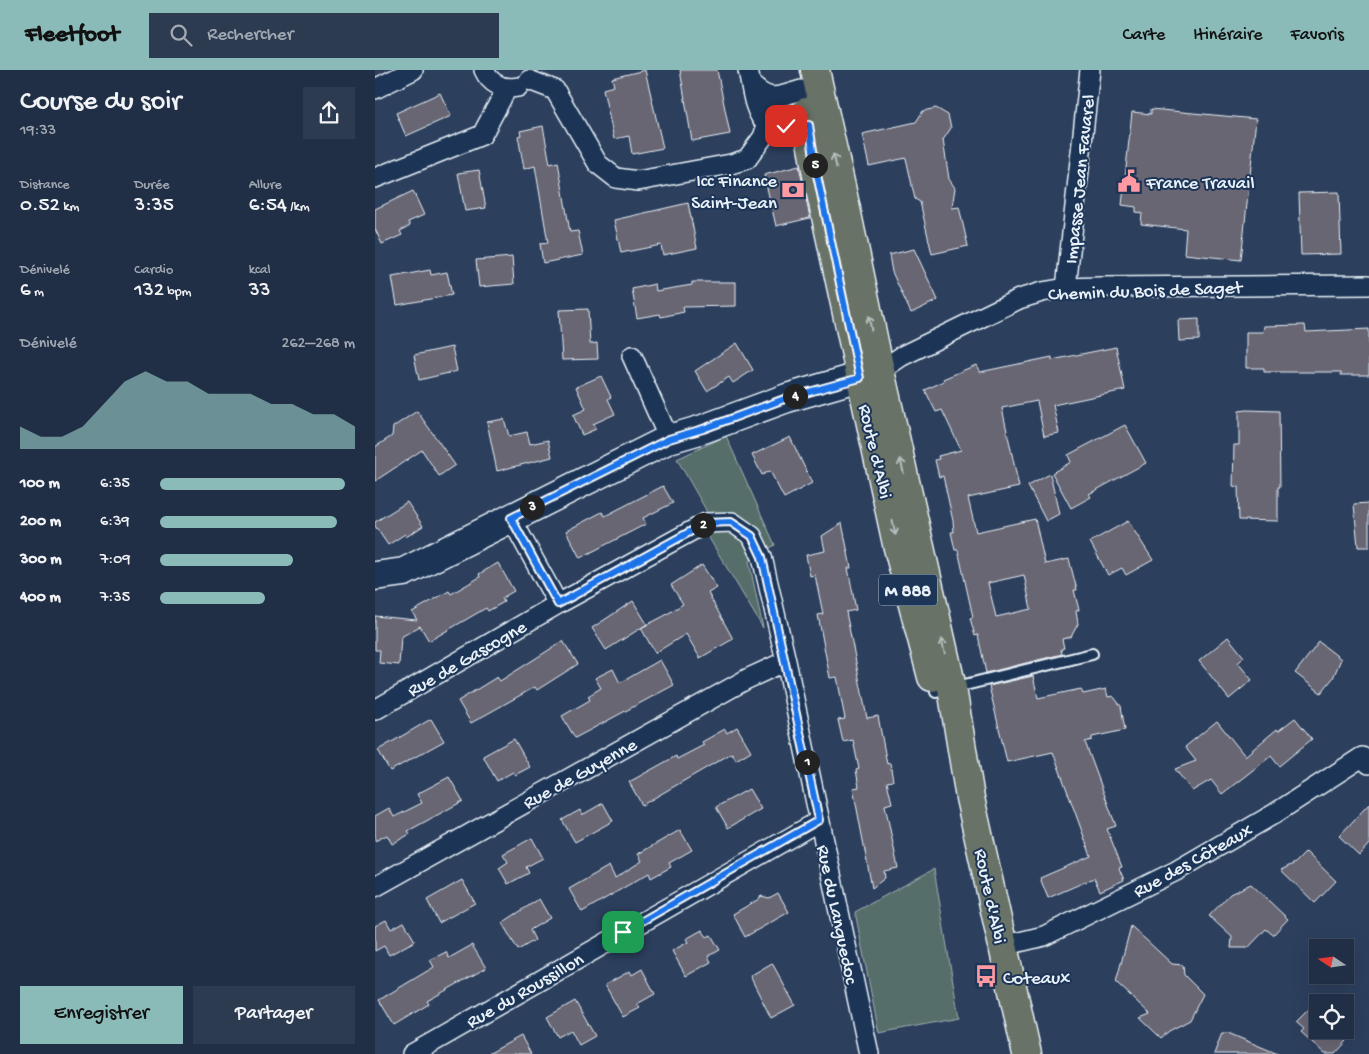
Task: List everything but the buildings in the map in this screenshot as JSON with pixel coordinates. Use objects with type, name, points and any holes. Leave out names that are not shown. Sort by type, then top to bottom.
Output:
[{"type":"main road","name":"Route d'Albi","points":[[809,83],[809,125],[817,175],[870,375],[970,798],[1027,1054]]},
{"type":"main road","name":"Route d'Albi","points":[[809,83],[846,209],[870,375]]},
{"type":"street","points":[[375,89],[413,70]]},
{"type":"street","points":[[484,70],[491,80],[507,88],[523,85],[532,75],[555,90],[598,164],[616,178],[638,180],[731,164],[747,159],[760,142],[767,125],[769,98]]},
{"type":"street","name":"Impasse Jean Favarel","points":[[1066,288],[1090,70]]},
{"type":"street","points":[[749,77],[756,109],[767,125]]},
{"type":"street","points":[[749,77],[761,94],[769,98],[782,96],[809,83]]},
{"type":"street","points":[[375,178],[482,135],[507,88]]},
{"type":"street","points":[[767,125],[809,125]]},
{"type":"street","name":"Chemin du Bois de Saget","points":[[870,375],[902,356],[1019,299],[1042,292],[1066,288],[1369,285]]},
{"type":"street","points":[[631,356],[669,439]]},
{"type":"street","points":[[375,576],[404,572],[669,439],[703,429],[787,398],[870,375]]},
{"type":"street","points":[[511,518],[558,604]]},
{"type":"street","name":"Rue de Gascogne","points":[[375,710],[558,604],[706,523],[731,522]]},
{"type":"street","name":"Rue du Languedoc","points":[[731,522],[752,536],[762,557],[786,661],[869,1054]]},
{"type":"street","name":"Rue de Guyenne","points":[[375,887],[738,684],[786,661]]},
{"type":"street","name":"Rue des Côteaux","points":[[1003,946],[1043,936],[1175,871],[1367,758]]},
{"type":"street","name":"Rue du Roussillon","points":[[412,1054],[819,820]]},
{"type":"lane","points":[[944,690],[1092,654]]},
{"type":"green space","points":[[726,436],[775,545],[749,561],[763,628],[709,538],[706,510],[677,459]]},
{"type":"green space","points":[[934,869],[959,1018],[879,1033],[855,912]]},
{"type":"place","name":"France Travail","points":[[1129,181]]},
{"type":"place","name":"Icc Finance Saint-Jean","points":[[793,190]]},
{"type":"place","name":"Coteaux","points":[[986,976]]},
{"type":"route","points":[[623,932],[819,820],[762,557],[752,536],[731,522],[706,523],[558,604],[511,518],[669,439],[703,429],[787,398],[860,378],[817,175],[809,125],[786,126]]}]
